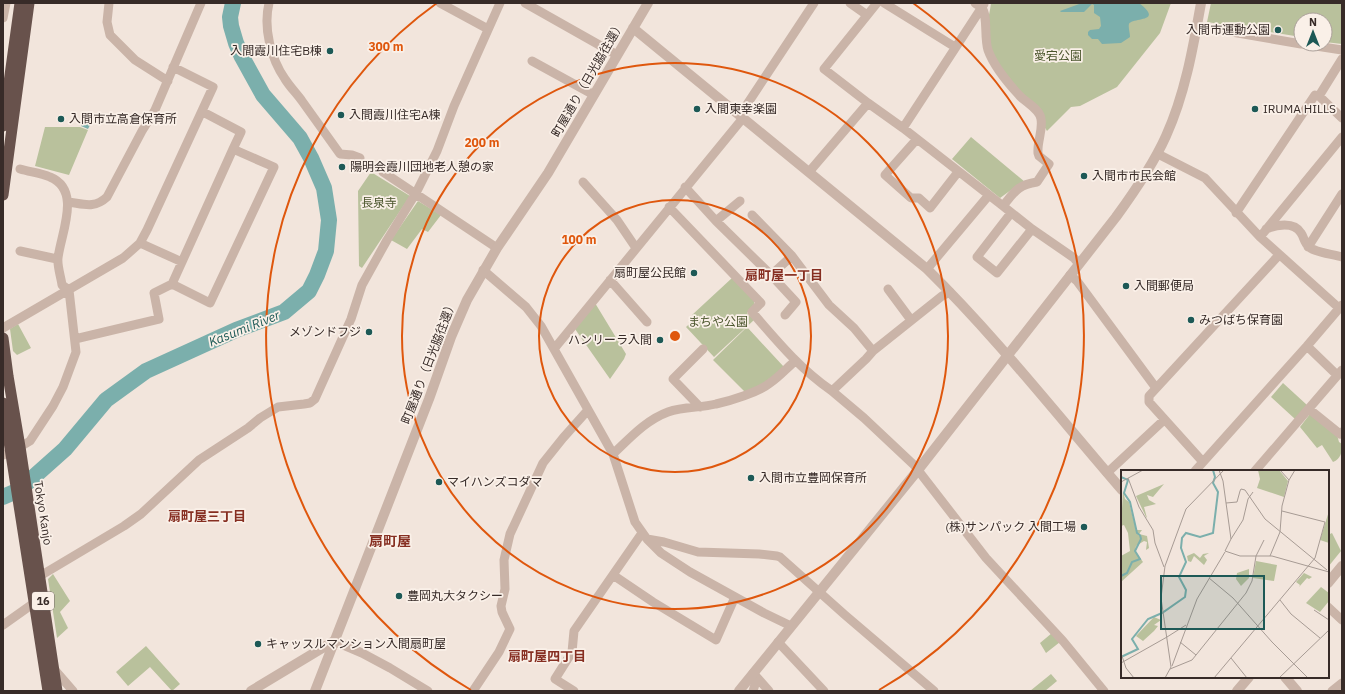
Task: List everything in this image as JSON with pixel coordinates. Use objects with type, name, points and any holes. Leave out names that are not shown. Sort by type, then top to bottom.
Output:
[{"type":"highway","points":[[3,126],[20,3]]},
{"type":"highway","points":[[3,195],[29,3]]},
{"type":"highway","name":"Tokyo Kanjo","points":[[3,338],[8,376],[11,451]]},
{"type":"highway","name":"Tokyo Kanjo","points":[[3,403],[11,451],[18,466],[25,513],[34,603],[48,691]]},
{"type":"highway","name":"Tokyo Kanjo","points":[[25,513],[40,576],[57,691]]},
{"type":"street","points":[[3,18],[6,3]]},
{"type":"street","points":[[110,3],[107,22],[110,35],[135,60],[168,81]]},
{"type":"street","points":[[68,202],[89,205],[100,204],[107,197],[142,131],[155,110],[201,3]]},
{"type":"street","points":[[269,3],[267,24],[270,46],[276,63],[285,79],[340,154],[352,155],[360,158]]},
{"type":"street","points":[[440,3],[488,28]]},
{"type":"street","points":[[40,576],[130,522],[141,514],[198,460],[248,428],[260,418],[278,407],[310,403],[315,399],[351,319],[359,293],[366,277],[416,193],[437,151],[454,106],[500,3]]},
{"type":"street","points":[[525,3],[617,55]]},
{"type":"street","name":"町屋通り（日光脇往還）","points":[[315,691],[467,300],[483,270],[539,186],[648,3]]},
{"type":"street","points":[[554,349],[742,116],[814,3]]},
{"type":"street","points":[[850,3],[867,15]]},
{"type":"street","points":[[877,3],[824,69],[903,128],[1032,229],[1074,258],[1079,264]]},
{"type":"street","points":[[884,3],[955,47]]},
{"type":"street","points":[[739,691],[755,675],[778,642],[918,470],[1007,354],[1116,217],[1139,185],[1158,154],[1169,130],[1181,95],[1189,69],[1201,3]]},
{"type":"street","points":[[903,128],[980,5]]},
{"type":"street","points":[[980,5],[985,14],[985,37],[991,58],[1019,96],[1036,111],[1041,118],[1038,153],[1039,156],[1049,164],[1037,182],[1026,184],[1017,188],[1003,206]]},
{"type":"street","points":[[1197,26],[1293,42]]},
{"type":"street","points":[[633,28],[927,269],[1007,354],[1121,489]]},
{"type":"street","points":[[1319,96],[1342,59]]},
{"type":"street","points":[[532,61],[594,95]]},
{"type":"street","points":[[3,328],[123,258],[140,243],[203,112],[213,87],[173,67]]},
{"type":"street","points":[[1236,213],[1315,95],[1319,96]]},
{"type":"street","points":[[1319,96],[1342,118]]},
{"type":"street","points":[[808,172],[868,103]]},
{"type":"street","points":[[75,339],[159,319],[154,293],[172,284],[241,132],[203,112]]},
{"type":"street","points":[[1260,237],[1342,137]]},
{"type":"street","points":[[917,139],[886,175],[911,198],[918,198],[930,208],[958,172]]},
{"type":"street","points":[[172,284],[210,303],[274,168],[233,149]]},
{"type":"street","points":[[1158,154],[1205,178],[1260,237],[1279,255],[1340,306],[1307,346],[1196,470]]},
{"type":"street","points":[[20,170],[52,178],[64,187],[68,202],[58,259],[62,285],[70,290]]},
{"type":"street","points":[[383,172],[497,248]]},
{"type":"street","points":[[583,182],[617,220],[636,248]]},
{"type":"street","points":[[685,187],[716,221],[796,302],[785,315]]},
{"type":"street","points":[[1308,247],[1342,194]]},
{"type":"street","points":[[927,269],[989,195]]},
{"type":"street","points":[[716,221],[740,201]]},
{"type":"street","points":[[669,207],[761,303],[752,312],[795,360],[812,377],[832,391],[914,464],[986,558],[1063,641],[1104,691]]},
{"type":"street","points":[[1011,213],[977,256],[997,273],[1032,229]]},
{"type":"street","points":[[752,215],[792,256],[829,305],[854,328],[873,351]]},
{"type":"street","points":[[1266,229],[1282,225],[1293,227],[1301,232],[1308,247],[1342,257]]},
{"type":"street","points":[[140,243],[182,262]]},
{"type":"street","points":[[20,251],[58,259]]},
{"type":"street","points":[[1202,462],[1149,402],[1149,396],[1279,255]]},
{"type":"street","points":[[771,275],[792,256]]},
{"type":"street","points":[[483,270],[526,307],[554,349],[613,454],[635,522],[644,536],[661,553],[690,572],[791,626]]},
{"type":"street","points":[[1070,275],[1077,281],[1156,388]]},
{"type":"street","points":[[610,280],[647,322]]},
{"type":"street","points":[[888,289],[912,320]]},
{"type":"street","points":[[11,451],[30,441],[53,406],[63,387],[76,352],[70,290]]},
{"type":"street","points":[[832,391],[873,351],[942,296],[950,292]]},
{"type":"street","points":[[1256,470],[1340,372],[1307,346]]},
{"type":"street","points":[[700,407],[673,379],[703,349]]},
{"type":"street","points":[[613,454],[638,430],[659,416],[677,409],[700,407],[726,402],[764,387],[795,360]]},
{"type":"street","points":[[1309,409],[1340,434],[1342,432]]},
{"type":"street","points":[[473,691],[500,652],[510,629],[502,612],[501,606],[505,589],[504,560],[510,534],[543,463],[588,410]]},
{"type":"street","points":[[1107,473],[1164,420]]},
{"type":"street","points":[[574,691],[555,679],[572,652],[574,631],[613,575],[644,536]]},
{"type":"street","points":[[644,536],[698,552],[780,557],[845,616],[934,691]]},
{"type":"street","points":[[1329,582],[1342,566]]},
{"type":"street","points":[[613,575],[659,607],[716,640],[735,597]]},
{"type":"street","points":[[3,625],[34,603]]},
{"type":"street","points":[[1329,609],[1342,620]]},
{"type":"street","points":[[251,691],[334,641],[362,653],[428,691]]},
{"type":"street","points":[[778,642],[824,691]]},
{"type":"street","points":[[53,668],[73,691]]},
{"type":"street","points":[[753,691],[755,675]]},
{"type":"street","points":[[755,675],[769,691]]},
{"type":"street","points":[[1237,691],[1248,678]]},
{"type":"street","points":[[1286,678],[1297,691]]},
{"type":"street","points":[[1332,691],[1342,683]]},
{"type":"green space","name":"愛宕公園","points":[[991,3],[1171,3],[1160,33],[1117,87],[1080,106],[1071,107],[1047,131],[1011,82],[994,55],[989,43],[987,31]]},
{"type":"green space","name":"入間市運動公園","points":[[1211,3],[1342,3],[1342,44],[1333,43],[1333,12],[1293,12],[1293,36],[1207,22]]},
{"type":"green space","points":[[45,127],[80,127],[88,130],[69,175],[35,166]]},
{"type":"green space","points":[[971,137],[1025,182],[1018,185],[1000,198],[952,159]]},
{"type":"green space","name":"長泉寺","points":[[371,172],[410,196],[362,268],[359,266],[358,191]]},
{"type":"green space","name":"長泉寺","points":[[418,201],[441,215],[428,232],[422,229],[407,249],[391,240]]},
{"type":"green space","name":"まちや公園","points":[[732,278],[754,301],[754,305],[747,313],[754,320],[714,357],[686,327],[695,319],[692,315]]},
{"type":"green space","points":[[595,303],[626,354],[610,379],[575,329]]},
{"type":"green space","points":[[18,324],[31,348],[17,355],[13,351],[10,329]]},
{"type":"green space","points":[[747,327],[784,367],[770,381],[745,392],[713,360]]},
{"type":"green space","points":[[1283,383],[1307,405],[1295,419],[1271,397]]},
{"type":"green space","points":[[1310,414],[1337,435],[1339,442],[1342,444],[1342,450],[1336,461],[1333,462],[1322,445],[1317,448],[1300,427]]},
{"type":"green space","points":[[1332,533],[1341,551],[1329,566],[1329,534]]},
{"type":"green space","points":[[53,574],[70,601],[60,612],[68,628],[57,638],[48,579]]},
{"type":"green space","points":[[1052,633],[1060,642],[1046,653],[1040,643]]},
{"type":"green space","points":[[146,646],[180,684],[172,691],[150,667],[128,686],[116,672]]},
{"type":"green space","points":[[1051,674],[1057,681],[1045,691],[1030,691]]},
{"type":"water","points":[[1082,3],[1139,3],[1149,14],[1148,17],[1129,24],[1130,37],[1121,43],[1102,44],[1098,39],[1092,39],[1088,35],[1090,30],[1099,29],[1101,26],[1100,17],[1094,13],[1094,5],[1092,4],[1084,12],[1060,11]]},
{"type":"water","points":[[83,112],[94,117],[88,129],[81,126],[81,116]]},
{"type":"waterway","name":"Kasumi River","points":[[3,497],[19,490],[65,449],[106,400],[146,371],[236,330],[284,312],[309,291],[317,275],[326,251],[329,220],[324,188],[311,158],[300,138],[263,95],[242,57],[231,26],[230,17],[233,3]]},
{"type":"place","name":"入間市運動公園","points":[[1278,30]]},
{"type":"place","name":"入間霞川住宅B棟","points":[[330,51]]},
{"type":"place","name":"入間東幸楽園","points":[[697,109]]},
{"type":"place","name":"IRUMA HILLS","points":[[1255,109]]},
{"type":"place","name":"入間霞川住宅A棟","points":[[341,115]]},
{"type":"place","name":"入間市立高倉保育所","points":[[61,119]]},
{"type":"place","name":"陽明会霞川団地老人憩の家","points":[[342,167]]},
{"type":"place","name":"入間市市民会館","points":[[1084,176]]},
{"type":"place","name":"扇町屋公民館","points":[[694,273]]},
{"type":"place","name":"入間郵便局","points":[[1126,286]]},
{"type":"place","name":"みつばち保育園","points":[[1191,320]]},
{"type":"place","name":"メゾンドフジ","points":[[369,332]]},
{"type":"place","name":"ハンリーラ入間","points":[[660,340]]},
{"type":"place","name":"入間市立豊岡保育所","points":[[751,478]]},
{"type":"place","name":"マイハンズコダマ","points":[[439,482]]},
{"type":"place","name":"(株)サンパック 入間工場","points":[[1084,527]]},
{"type":"place","name":"豊岡丸大タクシー","points":[[399,596]]},
{"type":"place","name":"キャッスルマンション入間扇町屋","points":[[258,644]]},
{"type":"district","name":"扇町屋一丁目","points":[[784,275]]},
{"type":"district","name":"扇町屋三丁目","points":[[207,516]]},
{"type":"district","name":"扇町屋","points":[[390,541]]},
{"type":"district","name":"扇町屋四丁目","points":[[547,656]]}]
